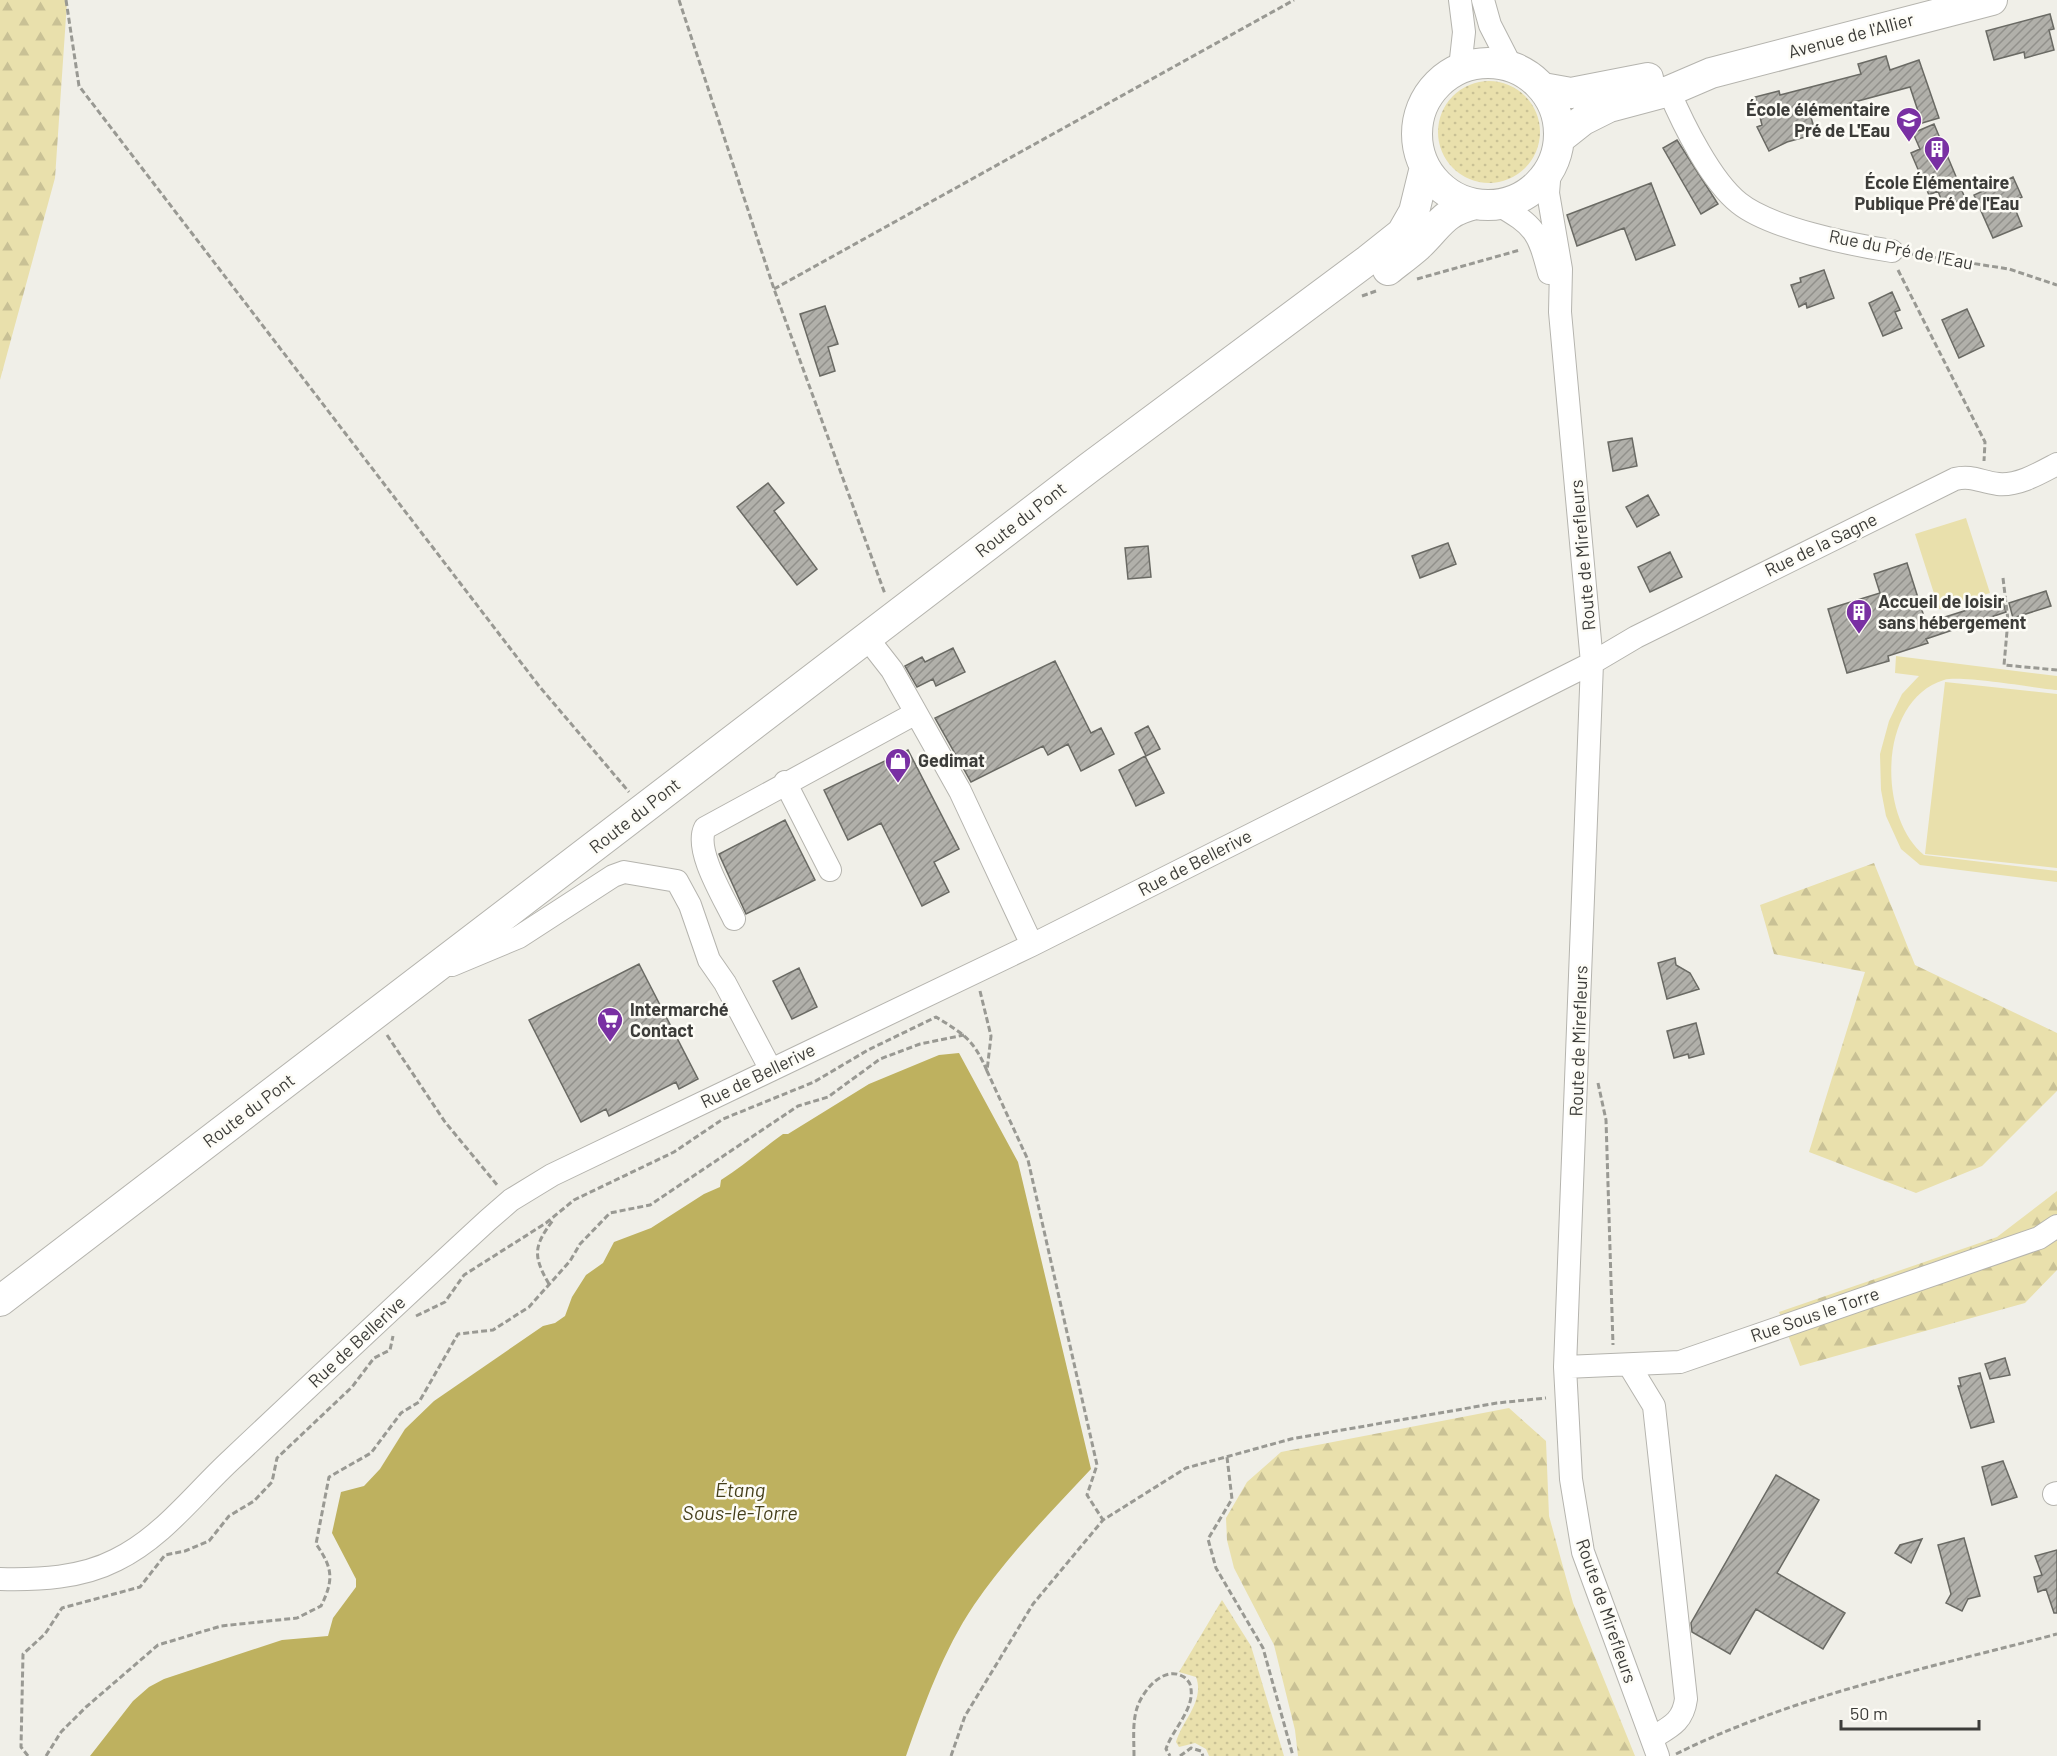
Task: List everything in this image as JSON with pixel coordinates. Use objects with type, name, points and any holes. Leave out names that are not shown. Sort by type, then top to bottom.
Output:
[{"type":"main road","name":"Avenue de l'Allier","points":[[1711,73],[1992,0]]},
{"type":"main road","points":[[1485,63],[1511,66],[1529,75],[1543,88],[1553,104],[1558,121],[1559,140],[1550,169],[1536,186],[1518,198],[1486,204],[1455,197],[1437,184],[1425,167],[1417,145],[1418,121],[1426,99],[1440,81],[1460,68],[1485,63]]},
{"type":"main road","points":[[1543,88],[1571,93],[1647,78],[1711,73]]},
{"type":"main road","points":[[1559,140],[1583,120],[1609,107],[1669,91],[1711,73]]},
{"type":"main road","name":"Route du Pont","points":[[0,1301],[867,638],[1402,233],[1414,212],[1425,167]]},
{"type":"main road","name":"Route du Pont","points":[[1271,331],[1389,270],[1457,208],[1486,204]]},
{"type":"street","points":[[1460,0],[1464,32],[1460,68]]},
{"type":"street","points":[[1483,0],[1490,25],[1511,66]]},
{"type":"street","name":"Rue du Pré de l'Eau","points":[[1669,91],[1683,126],[1721,183],[1738,203],[1754,213],[1789,226],[1859,246],[1892,251]]},
{"type":"street","name":"Route de Mirefleurs","points":[[1550,169],[1548,193],[1561,269],[1560,312],[1592,663],[1565,1367],[1571,1479],[1583,1552],[1655,1747]]},
{"type":"street","name":"Route de Mirefleurs","points":[[1486,204],[1526,221],[1539,238],[1560,312]]},
{"type":"street","name":"Rue de la Sagne","points":[[1592,663],[1636,637],[1955,479],[1980,478],[1998,484],[2014,482],[2036,476],[2057,464]]},
{"type":"street","points":[[867,638],[892,670],[980,832],[1032,945]]},
{"type":"street","name":"Rue de Bellerive","points":[[0,1579],[84,1572],[117,1560],[135,1549],[173,1519],[216,1473],[511,1200],[568,1167],[1032,945],[1592,663]]},
{"type":"street","points":[[735,920],[708,864],[701,835],[714,821],[916,713]]},
{"type":"street","points":[[785,782],[830,870]]},
{"type":"street","points":[[431,973],[519,937],[613,876],[624,872],[677,881],[690,905],[709,960],[725,982],[771,1070]]},
{"type":"street","name":"Rue Sous le Torre","points":[[1565,1367],[1680,1362],[2039,1238],[2057,1226]]},
{"type":"street","points":[[1629,1365],[1654,1406],[1686,1699],[1684,1714],[1655,1747]]},
{"type":"path","points":[[66,0],[79,86],[539,686],[587,740],[643,810]]},
{"type":"path","points":[[679,0],[774,289],[894,618]]},
{"type":"path","points":[[774,289],[1294,0]]},
{"type":"path","points":[[1413,280],[1518,249],[1528,253]]},
{"type":"path","points":[[1892,251],[1898,270],[1985,442],[1980,478]]},
{"type":"path","name":"Rue du Pré de l'Eau","points":[[1892,251],[2008,270],[2057,285]]},
{"type":"path","points":[[1359,297],[1383,288]]},
{"type":"path","points":[[2003,578],[2008,620],[2004,665],[2057,670]]},
{"type":"path","points":[[975,972],[991,1036],[987,1071]]},
{"type":"path","points":[[373,1017],[401,1054],[445,1122],[511,1200]]},
{"type":"path","points":[[414,1316],[445,1302],[464,1275],[580,1197],[674,1152],[723,1119],[814,1082],[868,1050],[936,1017],[966,1035],[977,1047],[1029,1160],[1097,1465],[1087,1496],[1103,1520]]},
{"type":"path","points":[[46,1756],[61,1732],[86,1707],[158,1645],[221,1626],[297,1618],[321,1606],[331,1586],[328,1561],[316,1544],[329,1477],[371,1453],[401,1413],[419,1402],[458,1334],[494,1330],[529,1307],[570,1262],[580,1244],[610,1213],[650,1205],[798,1106],[828,1097],[880,1059],[920,1044],[966,1035]]},
{"type":"path","points":[[1596,1075],[1606,1120],[1613,1347],[1629,1365]]},
{"type":"path","points":[[549,1284],[538,1264],[539,1239],[558,1213]]},
{"type":"path","points":[[28,1756],[21,1747],[23,1654],[45,1634],[62,1608],[140,1587],[165,1555],[185,1551],[209,1540],[230,1516],[254,1501],[272,1482],[277,1458],[351,1387],[374,1358],[390,1350],[394,1331]]},
{"type":"path","points":[[951,1756],[964,1716],[1033,1604],[1103,1520],[1186,1468],[1291,1439],[1486,1405],[1567,1397]]},
{"type":"path","points":[[1227,1457],[1232,1499],[1208,1539],[1216,1568],[1263,1648],[1293,1756]]},
{"type":"path","points":[[1672,1756],[1722,1731],[1790,1708],[2057,1634]]},
{"type":"path","points":[[1134,1756],[1134,1718],[1139,1703],[1159,1677],[1169,1673],[1180,1674],[1188,1679],[1191,1689],[1181,1719],[1166,1749],[1170,1756]]},
{"type":"path","points":[[1180,1756],[1191,1748],[1201,1751],[1203,1756]]},
{"type":"green space","points":[[0,0],[66,0],[67,2],[55,178],[0,380]]},
{"type":"green space","points":[[1489,81],[1509,85],[1525,96],[1536,112],[1540,132],[1536,152],[1525,168],[1509,179],[1489,183],[1469,179],[1453,168],[1442,152],[1438,132],[1442,112],[1453,96],[1469,85]]},
{"type":"green space","points":[[1966,518],[1990,593],[1939,609],[1915,534]]},
{"type":"green space","points":[[1896,656],[2057,676],[2057,690],[1981,680],[1953,679],[1944,680],[1922,692],[1906,710],[1896,734],[1892,760],[1892,788],[1898,814],[1909,837],[1924,855],[2057,871],[2057,882],[1920,865],[1901,849],[1886,816],[1881,790],[1880,754],[1889,721],[1902,694],[1919,676],[1895,673]]},
{"type":"green space","points":[[1945,682],[2057,694],[2057,868],[1925,854]]},
{"type":"green space","points":[[1874,863],[1915,965],[2057,1033],[2057,1091],[1982,1166],[1916,1193],[1809,1152],[1865,972],[1774,954],[1760,905]]},
{"type":"green space","points":[[2057,1191],[2057,1270],[2025,1303],[1800,1366],[1779,1312],[1997,1237]]},
{"type":"green space","points":[[1509,1408],[1546,1441],[1549,1516],[1573,1603],[1635,1756],[1298,1756],[1295,1730],[1274,1645],[1234,1568],[1227,1540],[1226,1518],[1247,1482],[1281,1452]]},
{"type":"green space","points":[[1222,1600],[1251,1646],[1284,1756],[1209,1756],[1206,1749],[1195,1743],[1179,1747],[1176,1742],[1198,1694],[1196,1677],[1179,1672]]},
{"type":"water","name":"Étang Sous-le-Torre","points":[[959,1053],[1018,1162],[1091,1469],[1015,1552],[974,1605],[944,1660],[927,1698],[906,1756],[90,1756],[133,1701],[149,1687],[164,1679],[282,1640],[328,1636],[333,1618],[356,1587],[356,1579],[332,1533],[341,1492],[364,1486],[380,1469],[405,1429],[434,1401],[543,1326],[555,1323],[565,1316],[572,1297],[586,1275],[603,1263],[614,1242],[651,1228],[704,1194],[720,1187],[721,1180],[783,1134],[788,1134],[869,1084],[939,1055]]},
{"type":"building","points":[[2050,14],[2054,29],[2049,30],[2054,50],[2025,58],[2024,52],[1994,60],[1986,31]]},
{"type":"building","points":[[1886,56],[1890,70],[1919,60],[1939,118],[1922,123],[1910,87],[1810,114],[1816,134],[1787,142],[1769,151],[1757,127],[1762,125],[1755,97],[1779,91],[1780,95],[1861,74],[1858,64]]},
{"type":"building","name":"École Élémentaire Publique Pré de l'Eau","points":[[1934,124],[1965,198],[1944,207],[1938,191],[1929,195],[1911,153],[1920,149],[1913,133]]},
{"type":"building","points":[[1677,140],[1718,204],[1701,214],[1663,148]]},
{"type":"building","points":[[2013,177],[2022,197],[2012,201],[2022,226],[1993,238],[1974,195]]},
{"type":"building","points":[[1651,183],[1675,245],[1636,260],[1624,228],[1577,246],[1567,215]]},
{"type":"building","points":[[1824,270],[1834,298],[1807,308],[1806,303],[1799,307],[1791,285],[1801,282],[1800,278]]},
{"type":"building","points":[[1892,292],[1900,310],[1895,312],[1902,328],[1883,336],[1869,303]]},
{"type":"building","points":[[825,306],[838,344],[828,347],[835,371],[820,376],[800,314]]},
{"type":"building","points":[[1967,309],[1984,346],[1959,358],[1942,320]]},
{"type":"building","points":[[1632,438],[1637,466],[1613,471],[1608,442]]},
{"type":"building","points":[[768,483],[784,503],[774,511],[817,569],[797,585],[737,507]]},
{"type":"building","points":[[1648,495],[1659,515],[1637,527],[1626,507]]},
{"type":"building","points":[[1448,543],[1456,564],[1420,578],[1412,556]]},
{"type":"building","points":[[1148,546],[1151,577],[1128,579],[1125,548]]},
{"type":"building","points":[[1670,552],[1682,577],[1650,592],[1638,567]]},
{"type":"building","points":[[1907,563],[1926,623],[2002,599],[2006,612],[1926,639],[1928,643],[1888,656],[1889,661],[1847,673],[1828,609],[1880,593],[1874,574]]},
{"type":"building","points":[[2046,591],[2051,606],[2013,618],[2009,603]]},
{"type":"building","points":[[953,648],[965,672],[936,686],[933,679],[917,687],[905,666],[922,657],[925,662]]},
{"type":"building","points":[[1055,661],[1091,733],[1101,728],[1114,754],[1081,771],[1068,744],[1048,755],[1043,746],[971,782],[935,718]]},
{"type":"building","points":[[1148,726],[1160,749],[1146,756],[1135,733]]},
{"type":"building","points":[[908,750],[959,849],[934,862],[949,892],[922,906],[881,823],[848,840],[824,790]]},
{"type":"building","points":[[1145,756],[1164,793],[1136,806],[1119,770]]},
{"type":"building","points":[[785,820],[815,880],[746,914],[719,854]]},
{"type":"building","points":[[1675,958],[1676,965],[1690,973],[1699,989],[1667,999],[1658,963]]},
{"type":"building","name":"Intermarché Contact","points":[[639,964],[698,1079],[679,1089],[676,1082],[609,1116],[606,1109],[581,1122],[529,1020]]},
{"type":"building","points":[[799,968],[817,1007],[792,1019],[773,981]]},
{"type":"building","points":[[1696,1023],[1704,1054],[1689,1058],[1688,1054],[1674,1058],[1667,1031]]},
{"type":"building","points":[[2005,1358],[2010,1375],[1990,1379],[1985,1364]]},
{"type":"building","points":[[1980,1373],[1994,1422],[1971,1428],[1958,1386],[1961,1386],[1959,1378]]},
{"type":"building","points":[[2003,1461],[2017,1497],[1992,1505],[1982,1467]]},
{"type":"building","points":[[1776,1475],[1819,1500],[1777,1573],[1845,1613],[1823,1649],[1756,1609],[1730,1654],[1692,1632],[1691,1623]]},
{"type":"building","points":[[1964,1538],[1980,1596],[1968,1599],[1962,1611],[1946,1603],[1951,1594],[1938,1545]]},
{"type":"building","points":[[1922,1539],[1911,1563],[1895,1553],[1900,1545]]},
{"type":"building","points":[[2057,1550],[2057,1613],[2054,1613],[2046,1589],[2038,1592],[2034,1577],[2042,1575],[2035,1556]]},
{"type":"place","name":"École élémentaire Pré de L'Eau","points":[[1909,143]]},
{"type":"place","name":"École Élémentaire Publique Pré de l'Eau","points":[[1937,172]]},
{"type":"place","name":"Accueil de loisir sans hébergement","points":[[1859,635]]},
{"type":"place","name":"Gedimat","points":[[898,784]]},
{"type":"place","name":"Intermarché Contact","points":[[610,1043]]}]
